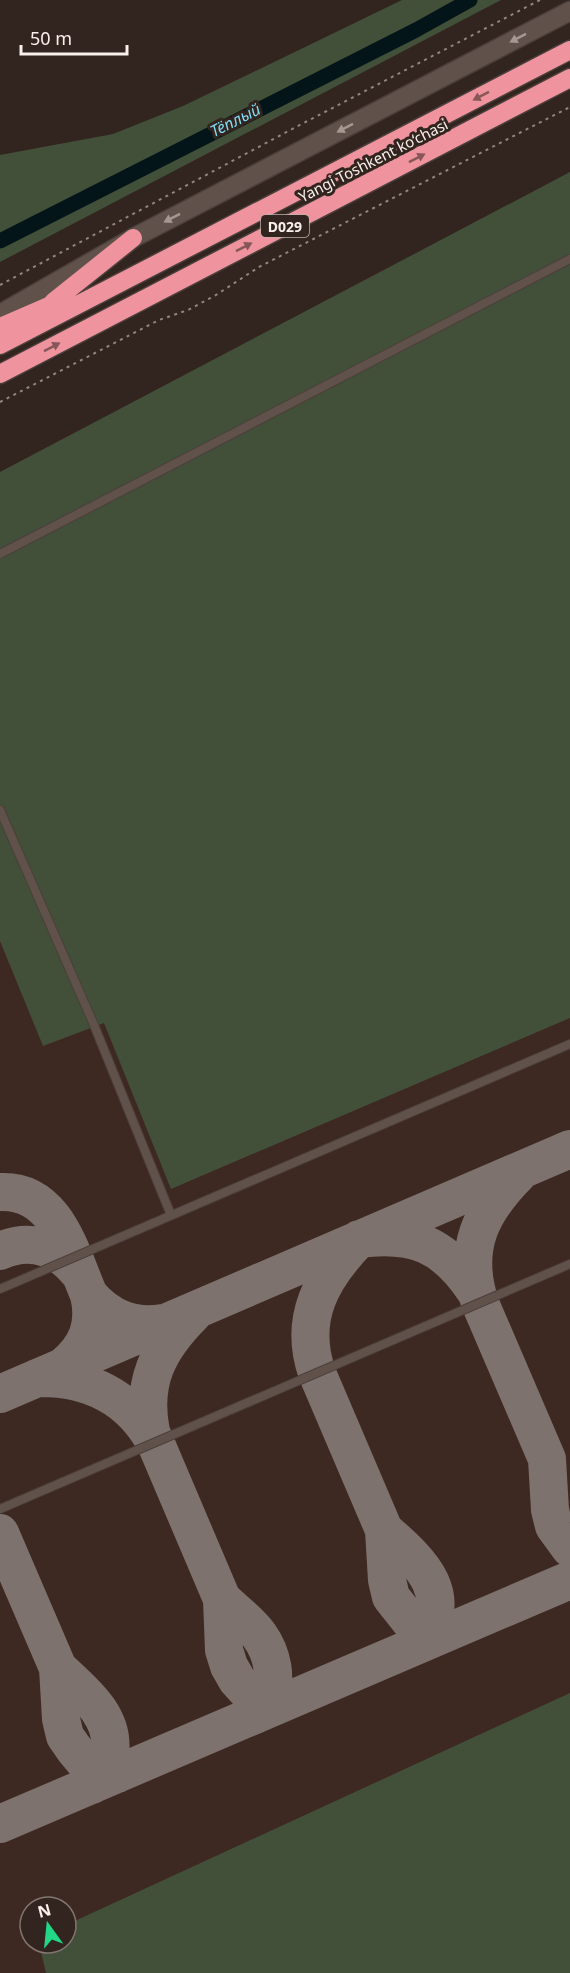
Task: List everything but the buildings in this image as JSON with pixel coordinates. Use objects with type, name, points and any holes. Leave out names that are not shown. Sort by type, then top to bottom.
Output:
[{"type":"highway","name":"Yangi Toshkent ko‘chasi","points":[[0,344],[570,50]]},
{"type":"highway","name":"Yangi Toshkent ko‘chasi","points":[[0,374],[570,78]]},
{"type":"highway","points":[[0,327],[214,234]]},
{"type":"highway","points":[[0,344],[133,238]]},
{"type":"main road","points":[[0,314],[133,238],[570,11]]},
{"type":"lane","points":[[0,554],[570,259]]},
{"type":"lane","points":[[0,810],[94,1025],[171,1215]]},
{"type":"lane","points":[[0,1289],[570,1044]]},
{"type":"lane","points":[[0,1509],[570,1264]]},
{"type":"path","points":[[0,285],[540,0]]},
{"type":"path","points":[[0,402],[159,320],[188,310],[259,267],[570,107]]},
{"type":"shaded area","points":[[570,172],[570,1973],[0,1973],[0,472]]},
{"type":"green space","points":[[402,0],[501,0],[0,262],[0,155],[113,134],[183,106]]},
{"type":"green space","points":[[570,172],[570,1018],[171,1189],[104,1023],[43,1046],[0,941],[0,472]]},
{"type":"green space","points":[[570,1693],[570,1973],[46,1973],[42,1955],[78,1955],[78,1919]]},
{"type":"waterway","name":"Тёплый","points":[[0,241],[416,30],[470,0]]},
{"type":"taxiway","points":[[0,1394],[570,1149]]},
{"type":"taxiway","points":[[519,1173],[494,1202],[478,1232],[474,1248],[475,1283],[480,1303],[547,1459],[550,1510],[554,1526],[570,1548]]},
{"type":"taxiway","points":[[0,1192],[19,1194],[35,1201],[48,1212],[68,1244],[89,1295]]},
{"type":"taxiway","points":[[444,1633],[426,1631],[410,1621],[391,1597],[387,1580],[384,1530],[317,1373],[310,1334],[312,1316],[324,1284],[334,1268],[359,1239],[397,1238],[427,1245],[453,1263],[476,1292]]},
{"type":"taxiway","points":[[0,1251],[23,1245],[44,1247],[63,1257],[79,1273]]},
{"type":"taxiway","points":[[64,1366],[79,1351],[88,1335],[91,1316],[89,1295],[105,1310],[122,1320],[142,1324],[163,1323]]},
{"type":"taxiway","points":[[193,1314],[170,1340],[155,1367],[148,1397],[151,1432],[222,1599],[224,1650],[229,1666],[247,1691],[264,1700],[281,1703]]},
{"type":"taxiway","points":[[37,1378],[73,1381],[105,1392],[132,1412],[154,1441]]},
{"type":"taxiway","points":[[384,1530],[422,1568],[435,1596],[435,1611],[430,1627],[418,1645]]},
{"type":"taxiway","points":[[0,1533],[58,1668],[61,1719],[65,1736],[84,1761],[100,1770],[117,1774]]},
{"type":"taxiway","points":[[0,1824],[570,1580]]},
{"type":"taxiway","points":[[222,1599],[255,1630],[264,1642],[270,1658],[273,1676],[271,1693],[266,1703],[255,1715]]},
{"type":"taxiway","points":[[58,1668],[86,1694],[102,1715],[107,1726],[110,1739],[109,1756],[92,1785]]}]
